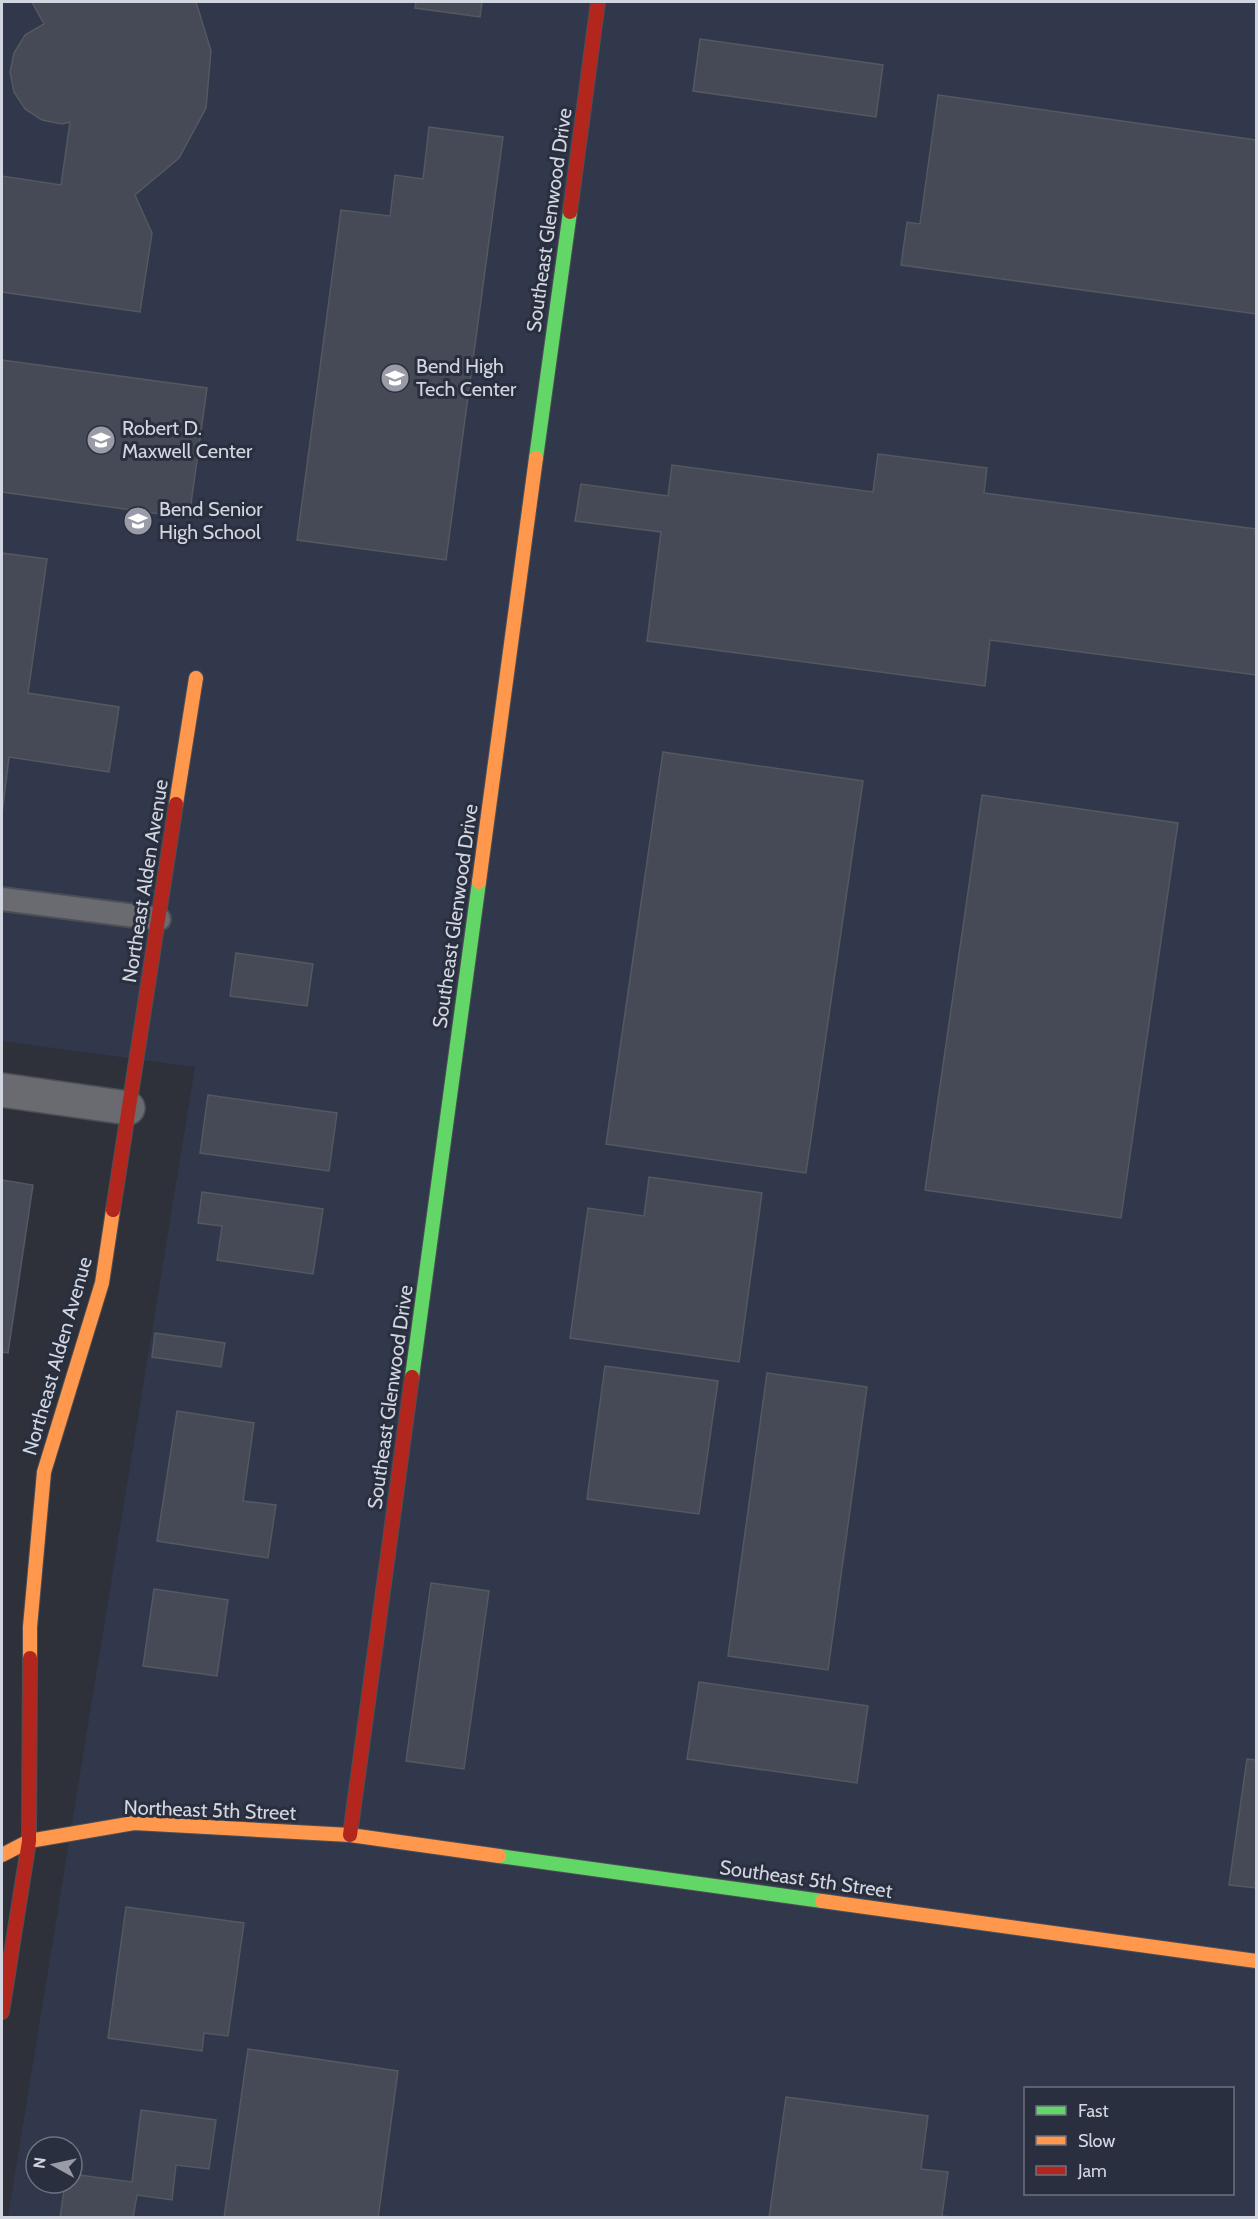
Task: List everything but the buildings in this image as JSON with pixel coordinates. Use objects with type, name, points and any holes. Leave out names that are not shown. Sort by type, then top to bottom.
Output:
[{"type":"street","name":"Southeast Glenwood Drive","points":[[351,1835],[598,2]]},
{"type":"street","name":"Northeast Alden Avenue","points":[[2,2012],[29,1841],[30,1627],[44,1472],[102,1283],[196,678]]},
{"type":"street","points":[[2,1089],[128,1108]]},
{"type":"street","name":"Northeast 5th Street","points":[[2,1855],[29,1841],[134,1823],[351,1835]]},
{"type":"street","name":"Southeast 5th Street","points":[[351,1835],[1257,1961]]},
{"type":"lane","points":[[2,899],[159,919]]},
{"type":"shaded area","points":[[2,2],[1256,2],[1256,2217],[8,2217],[195,1067],[2,1041]]},
{"type":"traffic: fast","points":[[536,458],[570,212]]},
{"type":"traffic: fast","points":[[412,1377],[479,882]]},
{"type":"traffic: fast","points":[[499,1856],[822,1901]]},
{"type":"traffic: slow","points":[[479,882],[536,458]]},
{"type":"traffic: slow","points":[[176,804],[196,678]]},
{"type":"traffic: slow","points":[[30,1658],[30,1627],[44,1472],[102,1283],[113,1210]]},
{"type":"traffic: slow","points":[[2,1855],[29,1841],[134,1823],[350,1835],[499,1856]]},
{"type":"traffic: slow","points":[[822,1901],[1256,1961]]},
{"type":"traffic: jam","points":[[570,212],[598,2]]},
{"type":"traffic: jam","points":[[113,1210],[176,804]]},
{"type":"traffic: jam","points":[[350,1835],[412,1377]]},
{"type":"traffic: jam","points":[[2,2012],[29,1841],[30,1658]]},
{"type":"place","name":"Bend High Tech Center","points":[[395,378]]},
{"type":"place","name":"Robert D. Maxwell Center","points":[[101,440]]},
{"type":"place","name":"Bend Senior High School","points":[[138,521]]}]
